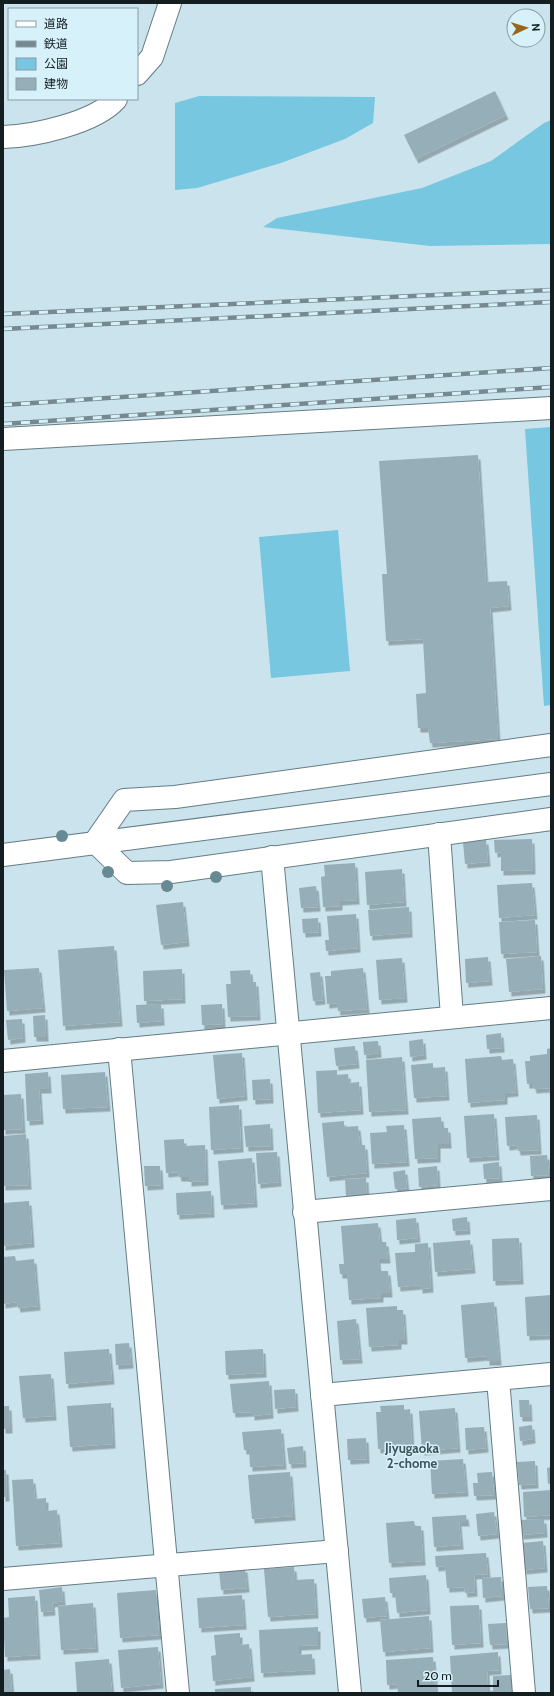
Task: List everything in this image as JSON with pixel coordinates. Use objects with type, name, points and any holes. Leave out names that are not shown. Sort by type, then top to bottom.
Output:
[{"type":"street","points":[[138,73],[152,57],[170,3]]},
{"type":"street","points":[[3,137],[18,137],[74,124],[109,106],[115,100]]},
{"type":"street","points":[[3,439],[551,408]]},
{"type":"street","points":[[95,842],[124,800],[174,797],[551,745]]},
{"type":"street","points":[[3,855],[551,784]]},
{"type":"street","points":[[95,842],[127,872],[171,872],[551,818]]},
{"type":"street","points":[[439,834],[452,1017]]},
{"type":"street","points":[[272,857],[350,1693]]},
{"type":"street","points":[[3,1061],[551,1008]]},
{"type":"street","points":[[119,1049],[178,1693]]},
{"type":"street","points":[[304,1212],[551,1189]]},
{"type":"street","points":[[322,1395],[551,1374]]},
{"type":"street","points":[[498,1379],[524,1693]]},
{"type":"street","points":[[3,1580],[337,1551]]},
{"type":"green space","points":[[199,96],[375,97],[373,123],[345,139],[281,163],[197,188],[175,190],[175,103]]},
{"type":"green space","points":[[551,120],[551,244],[430,246],[263,227],[277,218],[422,188],[491,161],[544,123]]},
{"type":"green space","points":[[551,427],[551,705],[544,706],[525,429]]},
{"type":"green space","points":[[338,530],[350,671],[271,678],[259,537]]},
{"type":"building","points":[[495,91],[506,115],[416,159],[404,135]]},
{"type":"building","points":[[478,455],[486,582],[507,581],[509,606],[490,608],[498,739],[430,743],[428,728],[418,728],[416,694],[426,693],[423,639],[386,641],[382,574],[387,574],[379,461]]},
{"type":"building","points":[[532,839],[533,870],[501,871],[501,852],[495,853],[494,840]]},
{"type":"building","points":[[486,840],[488,862],[465,864],[463,842]]},
{"type":"building","points":[[355,863],[357,900],[340,901],[340,906],[323,907],[321,877],[325,876],[324,865]]},
{"type":"building","points":[[402,869],[404,902],[367,905],[365,872]]},
{"type":"building","points":[[532,883],[535,915],[499,918],[497,885]]},
{"type":"building","points":[[316,886],[318,907],[301,908],[299,888]]},
{"type":"building","points":[[183,902],[187,942],[161,945],[156,905]]},
{"type":"building","points":[[409,907],[410,933],[370,936],[368,910]]},
{"type":"building","points":[[356,914],[358,948],[326,951],[325,940],[329,940],[327,916]]},
{"type":"building","points":[[318,918],[319,932],[303,933],[302,919]]},
{"type":"building","points":[[535,920],[537,952],[501,954],[499,922]]},
{"type":"building","points":[[114,946],[120,1022],[63,1026],[58,950]]},
{"type":"building","points":[[541,956],[543,989],[509,992],[506,959]]},
{"type":"building","points":[[488,957],[490,981],[466,983],[465,959]]},
{"type":"building","points":[[402,958],[405,998],[379,1000],[376,960]]},
{"type":"building","points":[[39,968],[43,1008],[7,1011],[4,970]]},
{"type":"building","points":[[363,968],[367,1009],[338,1011],[337,1003],[327,1004],[325,976],[331,976],[331,971]]},
{"type":"building","points":[[182,969],[183,999],[144,1001],[143,971]]},
{"type":"building","points":[[250,970],[251,982],[256,982],[258,1016],[228,1017],[226,984],[231,984],[230,971]]},
{"type":"building","points":[[320,972],[323,1000],[313,1001],[310,973]]},
{"type":"building","points":[[161,1004],[162,1021],[137,1023],[136,1005]]},
{"type":"building","points":[[222,1004],[223,1024],[202,1025],[201,1005]]},
{"type":"building","points":[[45,1015],[46,1037],[34,1037],[33,1016]]},
{"type":"building","points":[[22,1019],[23,1038],[8,1040],[6,1020]]},
{"type":"building","points":[[501,1033],[502,1048],[487,1049],[486,1035]]},
{"type":"building","points":[[423,1039],[424,1055],[410,1057],[409,1041]]},
{"type":"building","points":[[378,1041],[379,1053],[364,1055],[363,1042]]},
{"type":"building","points":[[355,1046],[357,1064],[336,1066],[334,1048]]},
{"type":"building","points":[[551,1048],[550,1096],[549,1088],[534,1089],[533,1084],[527,1084],[525,1061],[530,1061],[530,1056],[547,1054],[547,1049]]},
{"type":"building","points":[[242,1053],[245,1096],[217,1099],[213,1055]]},
{"type":"building","points":[[501,1056],[502,1060],[513,1059],[516,1092],[505,1093],[505,1100],[468,1103],[465,1059]]},
{"type":"building","points":[[402,1057],[406,1110],[369,1112],[366,1060]]},
{"type":"building","points":[[433,1063],[433,1068],[445,1067],[447,1096],[414,1098],[411,1065]]},
{"type":"building","points":[[337,1070],[337,1075],[348,1074],[349,1083],[359,1082],[361,1110],[318,1113],[316,1071]]},
{"type":"building","points":[[48,1072],[49,1089],[39,1089],[41,1120],[27,1121],[25,1074]]},
{"type":"building","points":[[105,1072],[108,1107],[63,1109],[61,1075]]},
{"type":"building","points":[[270,1079],[271,1099],[253,1100],[252,1080]]},
{"type":"building","points":[[21,1094],[23,1129],[3,1130],[3,1095]]},
{"type":"building","points":[[239,1105],[241,1148],[211,1150],[209,1107]]},
{"type":"building","points":[[494,1114],[497,1156],[467,1158],[464,1116]]},
{"type":"building","points":[[537,1115],[539,1150],[518,1151],[517,1145],[507,1146],[505,1117]]},
{"type":"building","points":[[441,1117],[442,1128],[448,1128],[449,1144],[438,1144],[438,1158],[415,1159],[412,1119]]},
{"type":"building","points":[[344,1121],[344,1127],[358,1126],[360,1145],[365,1145],[367,1173],[327,1177],[322,1123]]},
{"type":"building","points":[[270,1124],[271,1146],[246,1147],[244,1126]]},
{"type":"building","points":[[404,1125],[407,1162],[372,1164],[370,1133],[387,1132],[386,1126]]},
{"type":"building","points":[[26,1134],[29,1185],[3,1186],[3,1136]]},
{"type":"building","points":[[184,1139],[184,1146],[205,1145],[206,1181],[189,1182],[189,1177],[179,1177],[178,1172],[166,1173],[164,1140]]},
{"type":"building","points":[[277,1152],[279,1182],[258,1184],[256,1153]]},
{"type":"building","points":[[547,1155],[549,1175],[531,1176],[530,1156]]},
{"type":"building","points":[[252,1158],[255,1203],[221,1205],[218,1161]]},
{"type":"building","points":[[499,1162],[500,1178],[484,1179],[483,1164]]},
{"type":"building","points":[[144,1166],[160,1166],[161,1185],[145,1186]]},
{"type":"building","points":[[437,1166],[438,1185],[419,1187],[418,1168]]},
{"type":"building","points":[[405,1170],[407,1188],[395,1189],[393,1172]]},
{"type":"building","points":[[366,1178],[367,1195],[346,1196],[345,1179]]},
{"type":"building","points":[[211,1191],[212,1213],[177,1215],[176,1193]]},
{"type":"building","points":[[29,1201],[32,1243],[3,1246],[3,1203]]},
{"type":"building","points":[[467,1217],[468,1230],[453,1231],[452,1219]]},
{"type":"building","points":[[416,1218],[418,1238],[397,1240],[396,1220]]},
{"type":"building","points":[[378,1223],[380,1242],[386,1242],[388,1259],[378,1259],[379,1271],[388,1271],[390,1293],[381,1293],[381,1298],[349,1300],[347,1274],[340,1274],[339,1264],[344,1264],[341,1226]]},
{"type":"building","points":[[519,1238],[521,1280],[493,1281],[492,1239]]},
{"type":"building","points":[[470,1240],[473,1269],[435,1272],[433,1243]]},
{"type":"building","points":[[428,1243],[431,1288],[420,1289],[420,1285],[398,1287],[395,1253],[415,1252],[415,1244]]},
{"type":"building","points":[[15,1256],[16,1261],[34,1259],[38,1306],[18,1308],[17,1302],[3,1304],[3,1257]]},
{"type":"building","points":[[551,1295],[551,1335],[527,1336],[525,1297]]},
{"type":"building","points":[[494,1302],[499,1361],[487,1361],[487,1356],[465,1358],[461,1305]]},
{"type":"building","points":[[397,1306],[397,1310],[403,1310],[405,1340],[399,1340],[399,1345],[369,1347],[366,1308]]},
{"type":"building","points":[[356,1319],[360,1359],[340,1360],[337,1321]]},
{"type":"building","points":[[129,1343],[131,1364],[116,1365],[115,1344]]},
{"type":"building","points":[[109,1349],[112,1380],[66,1384],[64,1352]]},
{"type":"building","points":[[263,1349],[264,1373],[226,1375],[225,1351]]},
{"type":"building","points":[[51,1374],[54,1416],[23,1418],[19,1376]]},
{"type":"building","points":[[269,1381],[271,1414],[252,1416],[252,1412],[233,1413],[230,1384]]},
{"type":"building","points":[[295,1389],[296,1407],[275,1409],[274,1390]]},
{"type":"building","points":[[519,1400],[529,1400],[530,1417],[520,1417]]},
{"type":"building","points":[[111,1403],[113,1444],[70,1447],[67,1406]]},
{"type":"building","points":[[404,1405],[404,1410],[410,1409],[412,1447],[378,1449],[376,1412],[381,1412],[380,1406]]},
{"type":"building","points":[[3,1406],[9,1406],[10,1429],[3,1429]]},
{"type":"building","points":[[455,1408],[458,1448],[422,1451],[419,1411]]},
{"type":"building","points":[[532,1425],[533,1439],[520,1441],[519,1427]]},
{"type":"building","points":[[484,1427],[486,1448],[466,1450],[465,1428]]},
{"type":"building","points":[[281,1429],[284,1465],[250,1467],[249,1450],[244,1450],[242,1432]]},
{"type":"building","points":[[366,1438],[367,1459],[348,1460],[347,1439]]},
{"type":"building","points":[[303,1446],[304,1463],[289,1464],[287,1448]]},
{"type":"building","points":[[463,1459],[466,1492],[432,1494],[430,1461]]},
{"type":"building","points":[[535,1461],[536,1484],[519,1485],[517,1462]]},
{"type":"building","points":[[551,1467],[551,1483],[548,1484],[547,1468]]},
{"type":"building","points":[[3,1470],[6,1470],[7,1497],[3,1497]]},
{"type":"building","points":[[290,1472],[293,1516],[252,1519],[248,1475]]},
{"type":"building","points":[[492,1472],[494,1495],[474,1496],[473,1483],[478,1483],[477,1473]]},
{"type":"building","points":[[33,1479],[35,1499],[46,1498],[46,1511],[57,1510],[60,1543],[16,1546],[12,1480]]},
{"type":"building","points":[[551,1490],[551,1515],[524,1517],[523,1492]]},
{"type":"building","points":[[494,1512],[497,1534],[478,1536],[476,1514]]},
{"type":"building","points":[[466,1515],[467,1522],[459,1522],[461,1545],[434,1547],[432,1517]]},
{"type":"building","points":[[544,1519],[545,1533],[521,1535],[520,1520]]},
{"type":"building","points":[[414,1521],[415,1526],[421,1526],[423,1561],[389,1563],[386,1523]]},
{"type":"building","points":[[543,1541],[545,1568],[524,1570],[522,1543]]},
{"type":"building","points":[[486,1553],[488,1574],[474,1575],[475,1592],[465,1593],[464,1587],[447,1588],[445,1566],[436,1567],[435,1556]]},
{"type":"building","points":[[294,1567],[295,1580],[314,1579],[316,1614],[268,1617],[264,1569]]},
{"type":"building","points":[[245,1568],[247,1588],[221,1590],[219,1571]]},
{"type":"building","points":[[426,1575],[428,1610],[397,1613],[395,1593],[390,1593],[389,1578]]},
{"type":"building","points":[[501,1577],[502,1596],[483,1598],[482,1578]]},
{"type":"building","points":[[547,1586],[549,1608],[530,1609],[528,1587]]},
{"type":"building","points":[[62,1587],[63,1601],[52,1603],[53,1611],[41,1612],[39,1590]]},
{"type":"building","points":[[156,1590],[159,1635],[120,1638],[117,1593]]},
{"type":"building","points":[[242,1595],[244,1625],[199,1628],[197,1598]]},
{"type":"building","points":[[35,1596],[38,1655],[5,1657],[3,1618],[9,1617],[8,1598]]},
{"type":"building","points":[[385,1597],[387,1616],[364,1618],[362,1599]]},
{"type":"building","points":[[93,1603],[96,1648],[61,1650],[58,1606]]},
{"type":"building","points":[[479,1605],[481,1643],[452,1645],[450,1606]]},
{"type":"building","points":[[429,1616],[431,1648],[383,1652],[380,1620]]},
{"type":"building","points":[[506,1623],[507,1644],[490,1645],[488,1624]]},
{"type":"building","points":[[318,1627],[318,1645],[299,1646],[299,1655],[312,1654],[313,1670],[261,1673],[259,1630]]},
{"type":"building","points":[[240,1633],[240,1645],[249,1644],[252,1677],[213,1681],[211,1656],[216,1655],[214,1635]]},
{"type":"building","points":[[158,1647],[161,1684],[121,1688],[118,1650]]},
{"type":"building","points":[[498,1652],[499,1670],[487,1671],[488,1693],[452,1693],[450,1656]]},
{"type":"building","points":[[433,1657],[436,1693],[398,1693],[397,1684],[387,1685],[386,1660]]},
{"type":"building","points":[[109,1659],[112,1693],[77,1693],[75,1662]]},
{"type":"building","points":[[10,1669],[12,1693],[3,1693],[3,1670]]},
{"type":"building","points":[[512,1675],[513,1693],[491,1693],[490,1691],[493,1691],[493,1676]]},
{"type":"building","points":[[251,1687],[251,1693],[215,1693],[215,1689]]},
{"type":"railway","points":[[3,314],[551,290]]},
{"type":"railway","points":[[3,329],[551,302]]},
{"type":"railway","points":[[3,405],[551,368]]},
{"type":"railway","points":[[3,424],[551,387]]},
{"type":"district","name":"Jiyugaoka 2-chome","points":[[412,1456]]}]
